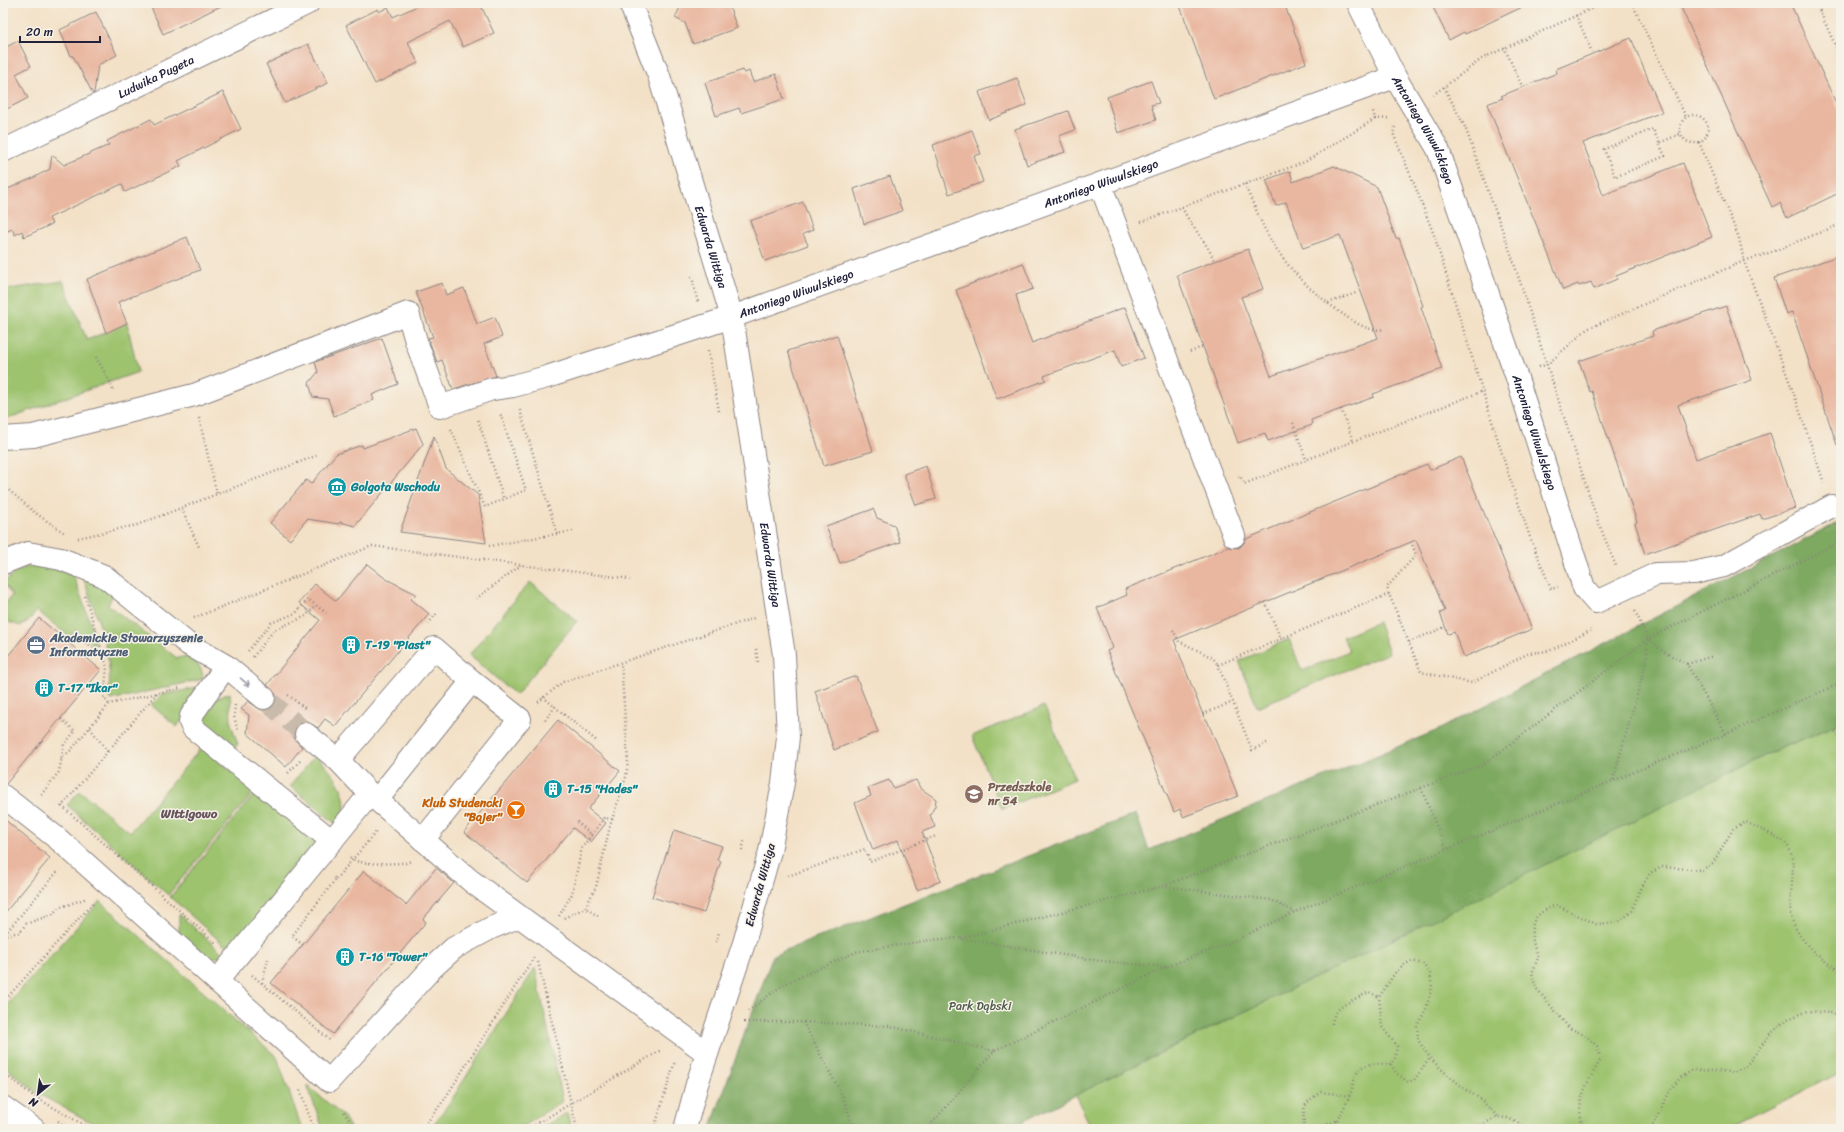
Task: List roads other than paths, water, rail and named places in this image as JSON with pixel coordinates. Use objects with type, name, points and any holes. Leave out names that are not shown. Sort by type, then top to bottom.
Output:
[{"type":"street","name":"Ludwika Pugeta","points":[[3,151],[308,3]]},
{"type":"street","name":"Edwarda Wittiga","points":[[630,3],[659,76],[732,317],[784,655],[788,737],[783,783],[768,859],[744,943],[707,1053],[685,1129]]},
{"type":"street","points":[[1358,3],[1396,77]]},
{"type":"street","name":"Antoniego Wiwulskiego","points":[[3,438],[33,436],[194,394],[408,313],[416,341],[440,407],[470,396],[547,377],[732,317],[1367,89],[1396,77],[1438,149],[1516,375],[1580,577],[1584,588],[1596,602],[1656,574],[1694,574],[1724,566],[1832,506]]},
{"type":"street","points":[[1100,184],[1234,536]]},
{"type":"street","points":[[3,563],[28,553],[61,558],[104,576],[188,644],[226,666],[264,698]]},
{"type":"street","points":[[338,760],[434,648],[472,681],[520,719],[423,840]]},
{"type":"street","points":[[226,666],[191,716],[190,722],[193,728],[332,841]]},
{"type":"street","points":[[218,981],[332,841],[373,797],[472,681]]},
{"type":"street","points":[[306,734],[338,760],[373,797],[472,881],[518,917],[551,929],[659,1020],[707,1053]]},
{"type":"street","points":[[3,796],[47,831],[329,1081],[432,968],[454,948],[491,928],[518,917]]},
{"type":"street","points":[[3,1107],[34,1129]]},
{"type":"tunnel","points":[[264,698],[306,734]]},
{"type":"place","name":"Golgota Wschodu","points":[[337,487]]},
{"type":"place","name":"Akademickie Stowarzyszenie Informatyczne","points":[[36,645]]},
{"type":"place","name":"T-19 \"Piast\"","points":[[351,645]]},
{"type":"place","name":"T-17 \"Ikar\"","points":[[44,688]]},
{"type":"place","name":"T-15 \"Hades\"","points":[[553,789]]},
{"type":"place","name":"Przedszkole nr 54","points":[[974,794]]},
{"type":"place","name":"Klub Studencki \"Bajer\"","points":[[516,810]]},
{"type":"place","name":"T-16 \"Tower\"","points":[[345,957]]},
{"type":"district","name":"Wittigowo","points":[[189,813]]},
{"type":"park label","name":"Park Dąbski","points":[[980,1006]]}]
